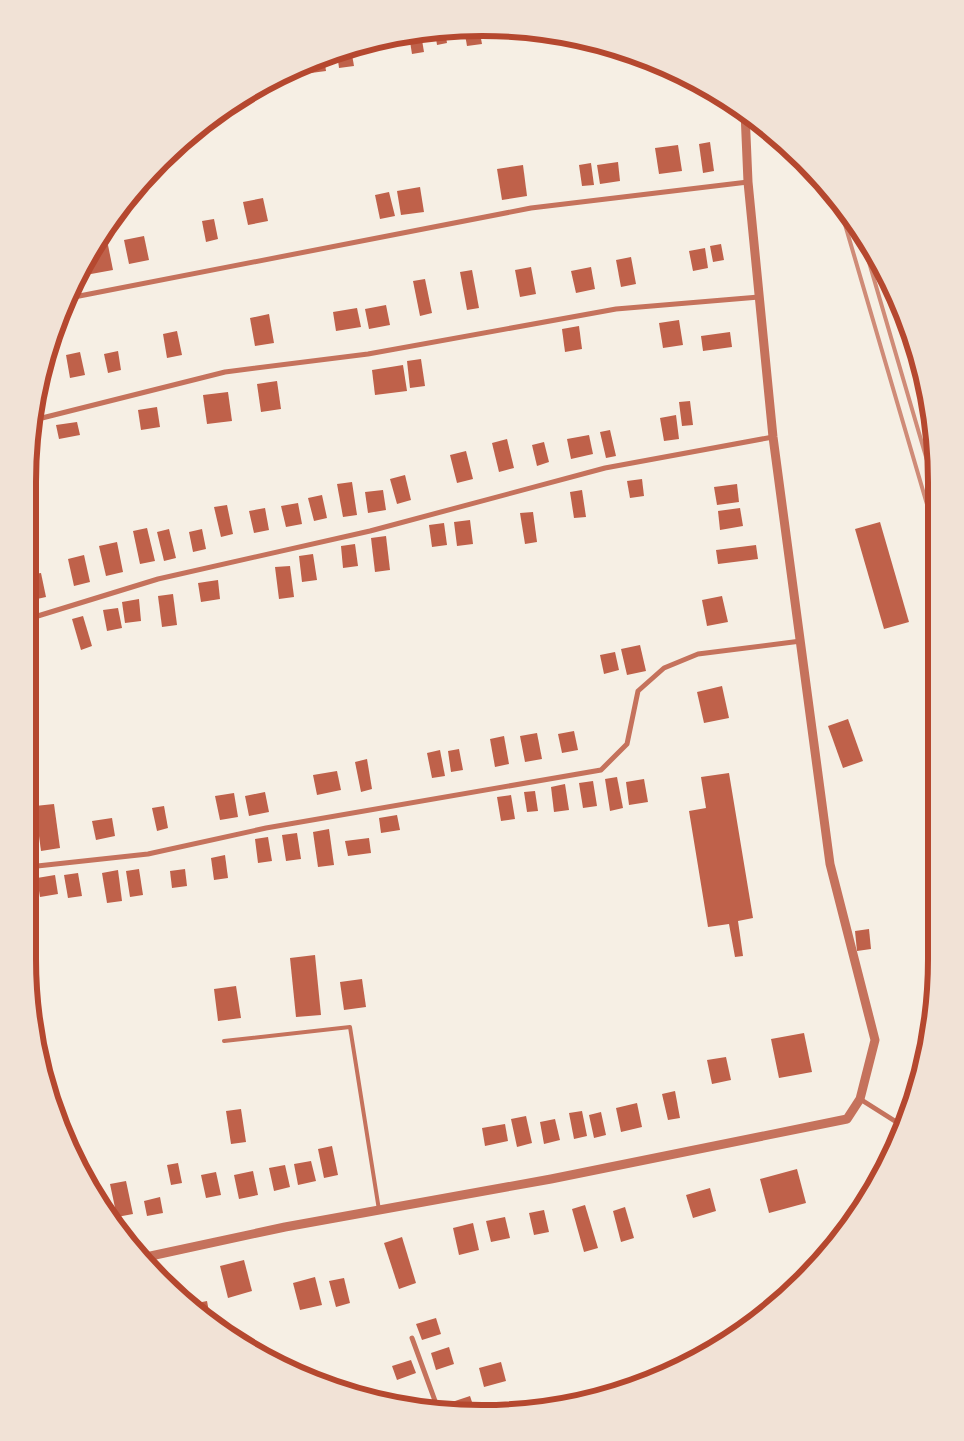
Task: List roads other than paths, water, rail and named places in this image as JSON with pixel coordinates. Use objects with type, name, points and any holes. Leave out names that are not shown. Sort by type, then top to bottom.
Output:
[{"type":"street","points":[[149,1255],[379,1210],[551,1179],[847,1119],[860,1099],[876,1040],[830,864],[773,437],[748,182],[745,122]]},
{"type":"street","points":[[77,296],[531,208],[748,182]]},
{"type":"street","points":[[41,418],[225,372],[368,354],[616,309],[759,297]]},
{"type":"street","points":[[36,617],[158,579],[370,531],[605,468],[773,437]]},
{"type":"street","points":[[36,866],[148,854],[266,828],[601,770],[627,744],[638,691],[664,668],[698,654],[801,641]]},
{"type":"street","points":[[860,1099],[897,1122]]},
{"type":"street","points":[[412,1338],[436,1402]]},
{"type":"lane","points":[[224,1040],[350,1027],[379,1210]]},
{"type":"railway","points":[[844,222],[928,508]]},
{"type":"railway","points":[[868,259],[927,461]]}]
